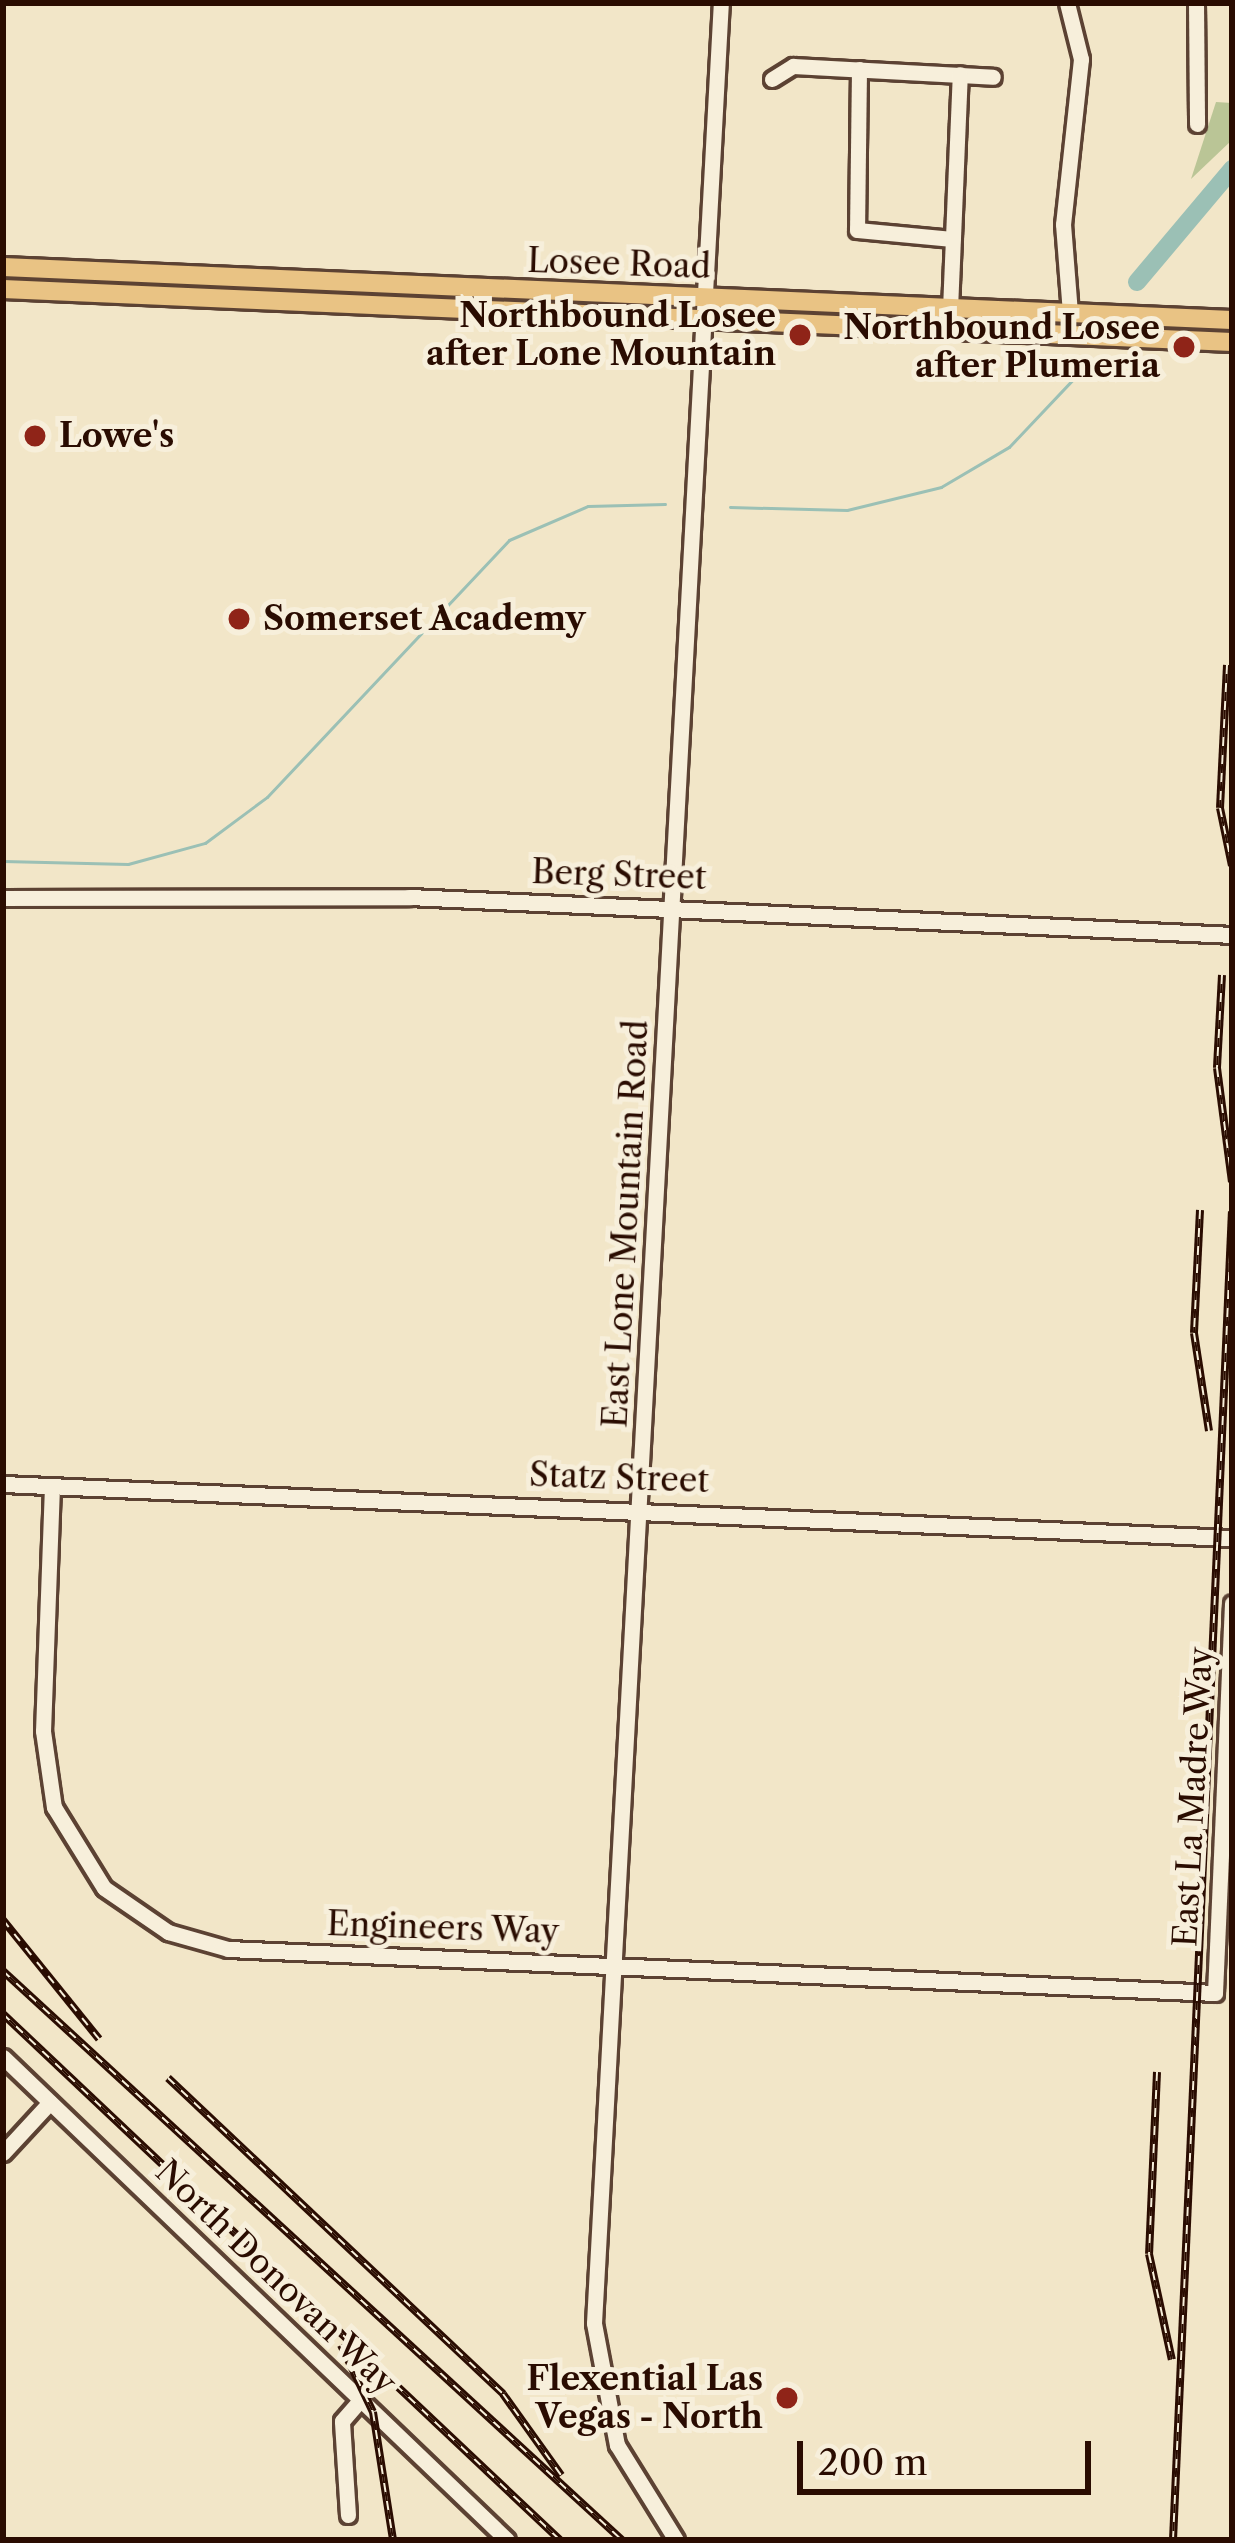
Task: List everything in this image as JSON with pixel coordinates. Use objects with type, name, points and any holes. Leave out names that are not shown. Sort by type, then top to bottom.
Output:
[{"type":"main road","name":"Losee Road","points":[[3,267],[508,290],[1009,332],[1232,342]]},
{"type":"main road","points":[[341,304],[422,286]]},
{"type":"main road","name":"Losee Road","points":[[3,289],[416,306],[950,308],[1232,320]]},
{"type":"main road","points":[[416,306],[508,290]]},
{"type":"main road","points":[[1009,332],[1070,313]]},
{"type":"street","name":"East Lone Mountain Road","points":[[676,2540],[617,2445],[594,2323],[721,3]]},
{"type":"street","points":[[1067,3],[1081,58],[1064,178],[1070,313]]},
{"type":"street","points":[[1196,3],[1197,124]]},
{"type":"street","points":[[772,79],[793,66],[993,77]]},
{"type":"street","points":[[859,69],[857,230],[953,239]]},
{"type":"street","points":[[950,308],[960,74]]},
{"type":"street","name":"Berg Street","points":[[3,898],[204,891],[673,907],[1232,935]]},
{"type":"street","name":"Statz Street","points":[[3,1484],[640,1508],[1232,1538]]},
{"type":"street","name":"Engineers Way","points":[[52,1486],[45,1772],[71,1844],[104,1888],[168,1932],[228,1949],[1214,1993]]},
{"type":"street","name":"East La Madre Way","points":[[1214,1993],[1232,1603]]},
{"type":"street","name":"North Donovan Way","points":[[3,2057],[507,2540]]},
{"type":"street","points":[[3,2153],[50,2102]]},
{"type":"street","points":[[348,2515],[342,2421],[360,2400]]},
{"type":"green space","points":[[1216,102],[1232,103],[1232,140],[1191,179]]},
{"type":"waterway","points":[[1137,282],[1232,169]]},
{"type":"waterway","points":[[730,507],[847,510],[941,487],[1009,447],[1079,373]]},
{"type":"waterway","points":[[3,861],[128,864],[205,843],[267,797],[509,540],[588,506],[665,504]]},
{"type":"railway","points":[[1227,665],[1220,808],[1232,866]]},
{"type":"railway","points":[[1222,975],[1217,1068],[1232,1182]]},
{"type":"railway","points":[[1200,1210],[1194,1333],[1209,1431]]},
{"type":"railway","points":[[1173,2540],[1232,1211]]},
{"type":"railway","points":[[3,1920],[99,2039]]},
{"type":"railway","points":[[3,1971],[622,2540]]},
{"type":"railway","points":[[3,2014],[560,2540]]},
{"type":"railway","points":[[1157,2072],[1149,2254],[1172,2360]]},
{"type":"railway","points":[[168,2078],[503,2394],[561,2475]]},
{"type":"railway","points":[[341,2345],[373,2412],[393,2540]]},
{"type":"place","name":"Northbound Losee after Lone Mountain","points":[[800,335]]},
{"type":"place","name":"Northbound Losee after Plumeria","points":[[1184,347]]},
{"type":"place","name":"Lowe's","points":[[35,436]]},
{"type":"place","name":"Somerset Academy","points":[[239,619]]},
{"type":"place","name":"Flexential Las Vegas - North","points":[[787,2398]]}]
